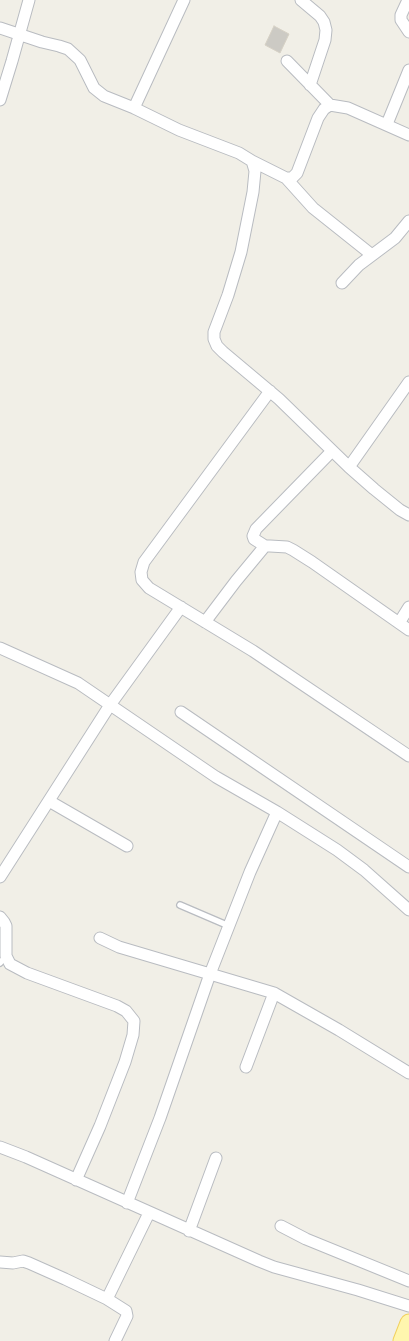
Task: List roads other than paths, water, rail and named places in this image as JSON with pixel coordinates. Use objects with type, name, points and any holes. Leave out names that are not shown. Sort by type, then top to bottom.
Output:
[{"type":"main road","points":[[402,1341],[409,1323]]},
{"type":"street","points":[[0,100],[20,35],[28,0]]},
{"type":"street","points":[[134,108],[184,0]]},
{"type":"street","points":[[302,0],[320,16],[324,22],[326,30],[325,40],[310,85]]},
{"type":"street","points":[[408,0],[401,15],[401,20],[409,32]]},
{"type":"street","points":[[0,28],[68,50],[80,60],[94,88],[104,96],[134,108],[179,130],[245,156],[252,162],[286,178],[313,208],[372,255]]},
{"type":"street","points":[[287,61],[330,105],[348,108],[409,134]]},
{"type":"street","points":[[387,124],[409,70]]},
{"type":"street","points":[[286,178],[292,178],[297,173],[318,118],[324,109],[330,105]]},
{"type":"street","points":[[252,162],[255,170],[254,184],[243,246],[235,275],[214,332],[214,339],[217,346],[270,391],[374,489],[406,509]]},
{"type":"street","points":[[342,283],[359,265],[395,238],[409,221]]},
{"type":"street","points":[[349,467],[409,382]]},
{"type":"street","points":[[270,391],[144,562],[141,572],[142,580],[149,588],[272,664],[409,756]]},
{"type":"street","points":[[332,451],[256,529],[253,536],[254,539],[265,546],[281,546],[293,550],[409,630]]},
{"type":"street","points":[[205,622],[265,546]]},
{"type":"street","points":[[0,877],[110,705],[181,607]]},
{"type":"street","points":[[399,623],[409,607]]},
{"type":"street","points":[[0,648],[78,683],[216,777],[337,850],[364,870],[409,910]]},
{"type":"street","points":[[181,712],[409,867]]},
{"type":"street","points":[[49,801],[127,846]]},
{"type":"street","points":[[127,1203],[160,1118],[210,974],[250,872],[276,812]]},
{"type":"street","points":[[0,917],[6,926],[3,959],[27,973],[117,1006],[126,1011],[134,1021],[133,1035],[125,1062],[100,1126],[76,1180]]},
{"type":"street","points":[[100,938],[119,947],[274,993],[409,1073]]},
{"type":"street","points":[[246,1067],[274,993]]},
{"type":"street","points":[[0,1147],[274,1268],[338,1284],[409,1306]]},
{"type":"street","points":[[189,1231],[216,1158]]},
{"type":"street","points":[[107,1299],[149,1213]]},
{"type":"street","points":[[281,1226],[306,1239],[409,1281]]},
{"type":"street","points":[[0,1262],[13,1264],[20,1262],[29,1263],[66,1279],[122,1307],[126,1311],[127,1316],[115,1341]]},
{"type":"lane","points":[[180,905],[230,926]]}]
